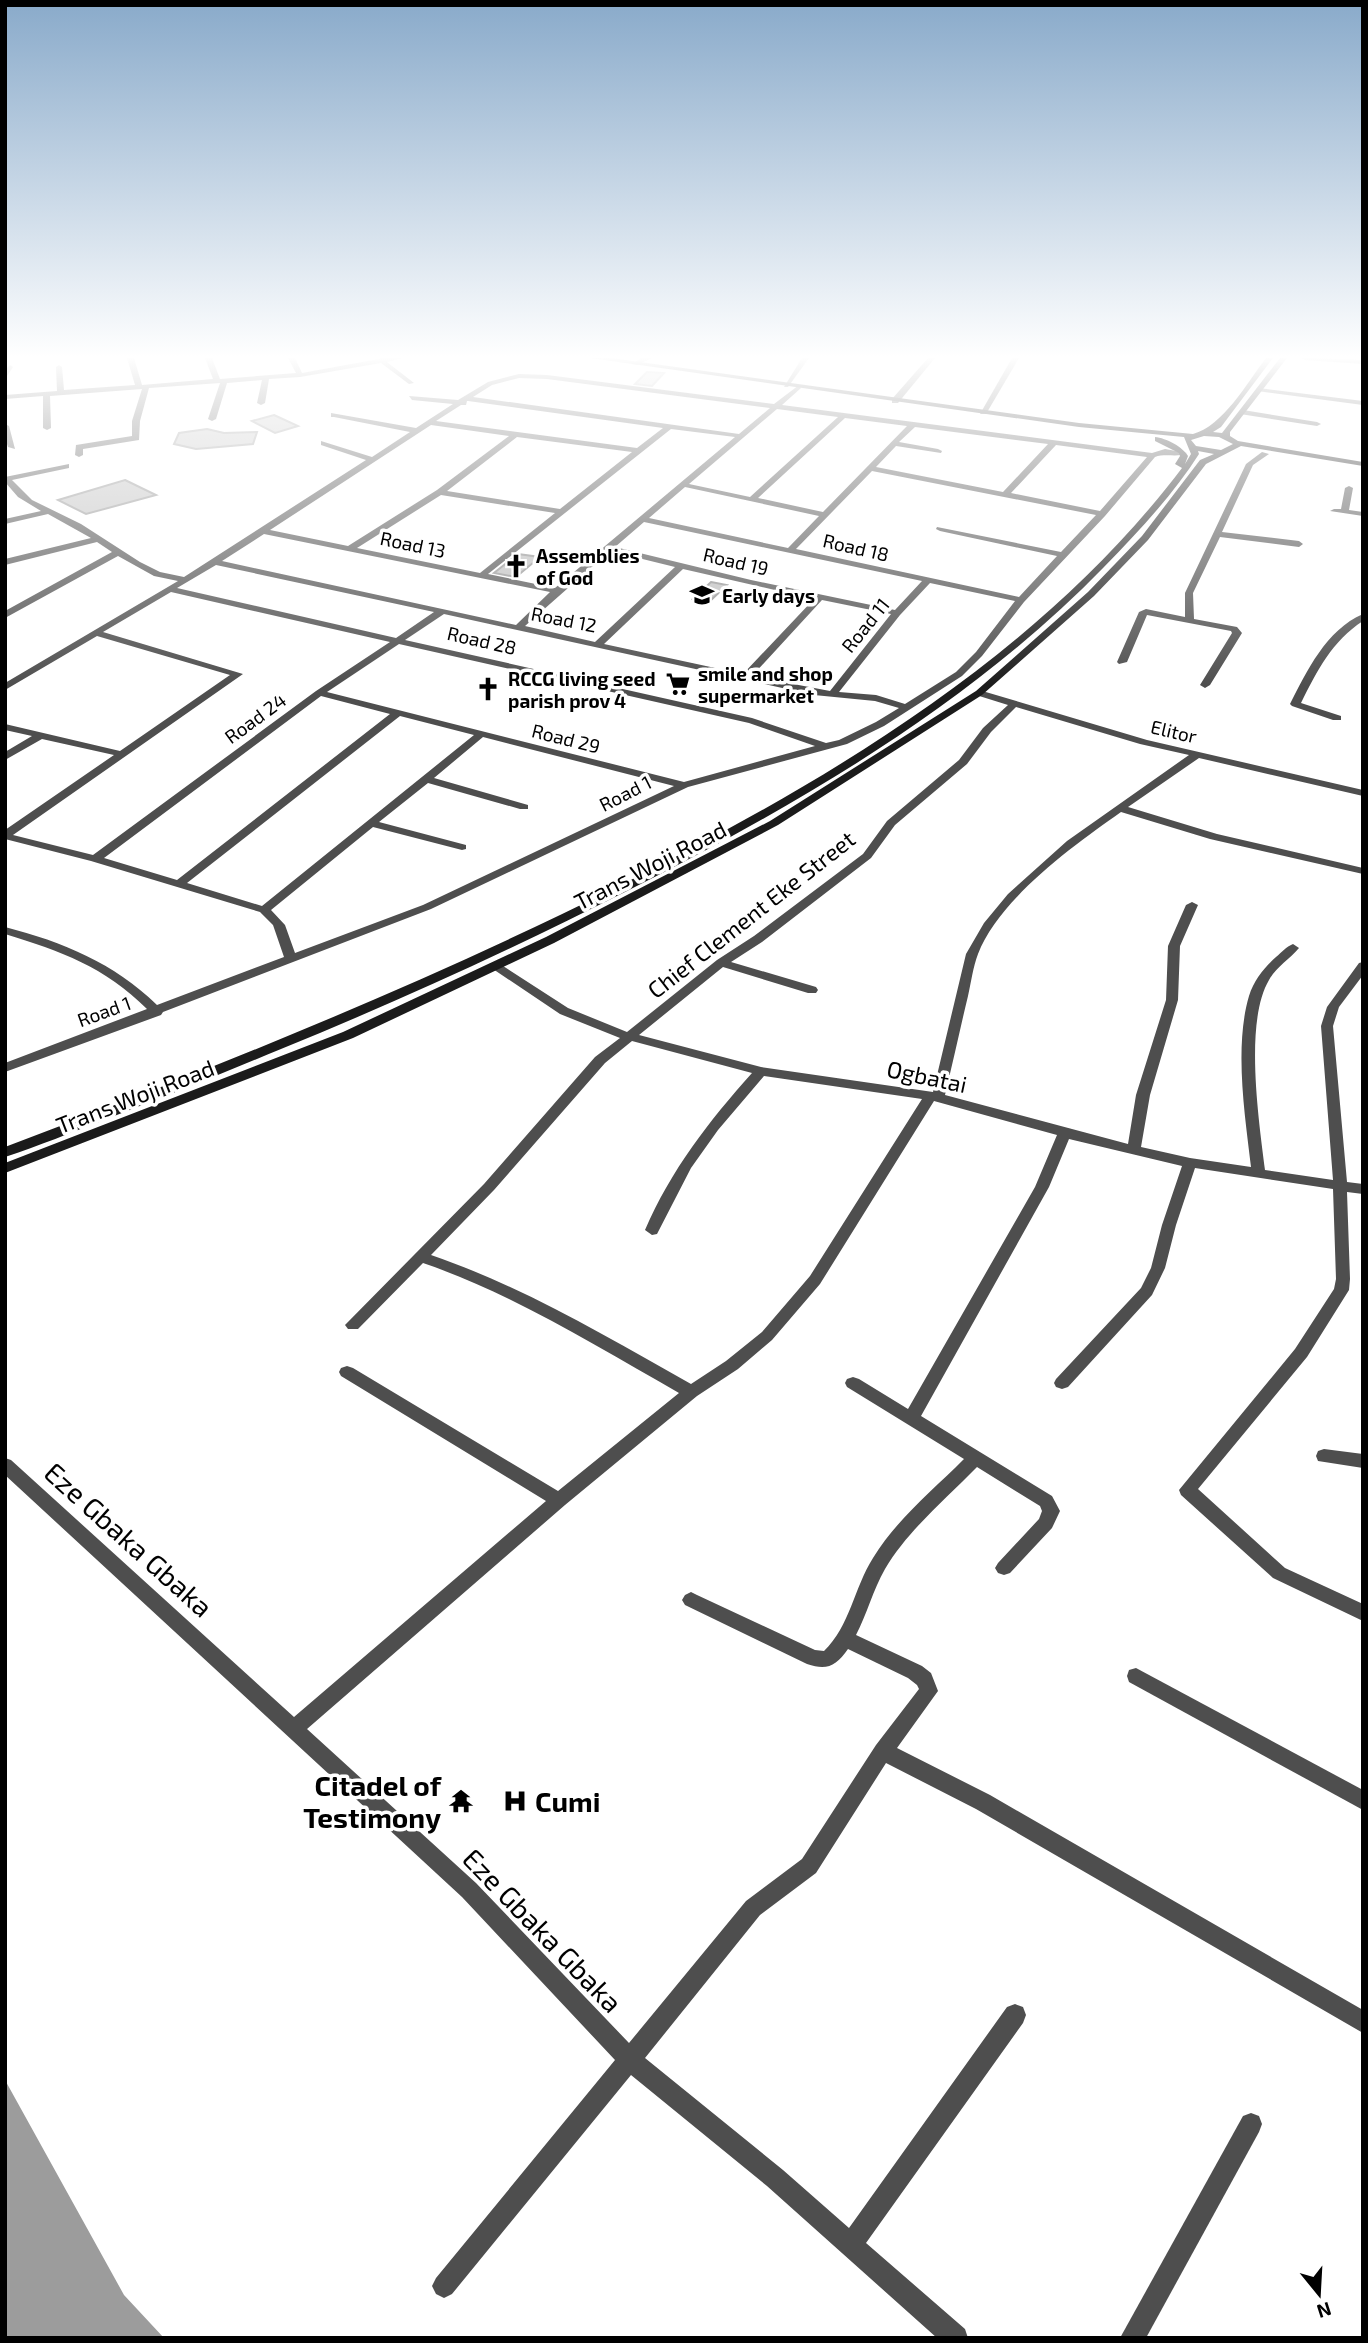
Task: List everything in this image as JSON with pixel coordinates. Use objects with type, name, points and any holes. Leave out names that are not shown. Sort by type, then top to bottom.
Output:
[{"type":"main road","points":[[1192,469],[1196,467]]},
{"type":"main road","name":"Trans Woji Road","points":[[5,1168],[348,1035],[496,967],[774,823],[979,693],[1091,594],[1145,538],[1192,469]]},
{"type":"main road","name":"Trans Woji Road","points":[[5,1152],[222,1069],[476,961],[686,856],[877,745],[974,678],[1073,594],[1192,469]]},
{"type":"main road","points":[[222,1069],[229,1082]]},
{"type":"main road","points":[[85,1122],[94,1135]]},
{"type":"street","points":[[60,467],[9,478],[8,487],[155,573],[183,579]]},
{"type":"street","points":[[5,687],[215,562],[362,467]]},
{"type":"street","points":[[349,549],[440,492],[472,467]]},
{"type":"street","points":[[481,576],[618,467]]},
{"type":"street","points":[[518,628],[557,591],[704,467]]},
{"type":"street","points":[[752,499],[787,467]]},
{"type":"street","points":[[1005,495],[1030,467]]},
{"type":"street","name":"Road 1","points":[[5,1068],[427,907],[684,785],[843,742],[959,674],[979,654],[1021,600],[1102,514],[1142,467]]},
{"type":"street","points":[[1190,618],[1189,593],[1248,467]]},
{"type":"street","points":[[791,550],[871,468],[1102,514]]},
{"type":"street","points":[[684,485],[825,515]]},
{"type":"street","points":[[1345,512],[1349,488]]},
{"type":"street","points":[[440,492],[561,512]]},
{"type":"street","points":[[1334,511],[1363,514]]},
{"type":"street","points":[[5,522],[48,512]]},
{"type":"street","name":"Road 18","points":[[642,519],[1021,600]]},
{"type":"street","points":[[940,529],[1063,555]]},
{"type":"street","name":"Road 13","points":[[262,531],[557,591]]},
{"type":"street","points":[[1218,534],[1299,544]]},
{"type":"street","points":[[5,562],[97,539]]},
{"type":"street","name":"Road 19","points":[[609,548],[897,613]]},
{"type":"street","points":[[5,615],[120,552]]},
{"type":"street","name":"Road 12","points":[[215,562],[746,676],[833,693],[877,698],[906,707]]},
{"type":"street","points":[[598,644],[681,566]]},
{"type":"street","name":"Road 11","points":[[833,693],[897,613],[927,581]]},
{"type":"street","name":"Road 28","points":[[169,589],[752,721],[824,746]]},
{"type":"street","points":[[746,676],[820,597]]},
{"type":"street","points":[[1122,662],[1142,614],[1153,611],[1237,631],[1205,685]]},
{"type":"street","name":"Road 24","points":[[94,859],[319,693],[441,612]]},
{"type":"street","points":[[1337,718],[1295,704],[1321,653],[1342,629],[1363,617]]},
{"type":"street","points":[[5,835],[238,674],[95,633]]},
{"type":"street","name":"Road 29","points":[[319,693],[684,785]]},
{"type":"street","name":"Elitor","points":[[979,693],[1144,742],[1363,793]]},
{"type":"street","name":"Chief Clement Eke Street","points":[[353,1325],[489,1187],[586,1075],[627,1036],[867,856],[891,823],[964,762],[988,730],[1015,703]]},
{"type":"street","points":[[179,884],[398,713]]},
{"type":"street","points":[[5,727],[122,754]]},
{"type":"street","points":[[5,757],[41,735]]},
{"type":"street","points":[[264,910],[480,735]]},
{"type":"street","points":[[295,1728],[559,1500],[691,1392],[732,1366],[767,1336],[808,1289],[934,1096],[972,954],[982,933],[1012,897],[1048,863],[1196,755]]},
{"type":"street","points":[[427,779],[524,807]]},
{"type":"street","points":[[1121,808],[1214,837],[1363,871]]},
{"type":"street","points":[[373,824],[462,847]]},
{"type":"street","points":[[5,835],[264,910],[275,917],[280,925],[291,959]]},
{"type":"street","points":[[1134,1150],[1143,1095],[1172,1000],[1174,946],[1192,905]]},
{"type":"street","points":[[5,930],[86,957],[120,976],[157,1012]]},
{"type":"street","points":[[1259,1175],[1253,1130],[1252,1014],[1263,979],[1293,948]]},
{"type":"street","points":[[721,963],[812,990]]},
{"type":"street","points":[[1363,966],[1328,1017],[1327,1041],[1340,1184],[1343,1279],[1341,1290],[1301,1353],[1187,1490],[1279,1573],[1363,1613]]},
{"type":"street","name":"Ogbatai","points":[[496,967],[564,1011],[627,1036],[761,1071],[934,1096],[1065,1133],[1190,1163],[1363,1189]]},
{"type":"street","points":[[652,1230],[668,1191],[694,1149],[761,1071]]},
{"type":"street","points":[[911,1419],[1042,1187],[1065,1133]]},
{"type":"street","points":[[1062,1383],[1147,1291],[1158,1268],[1169,1224],[1190,1163]]},
{"type":"street","points":[[422,1257],[447,1264],[559,1319],[691,1392]]},
{"type":"street","points":[[347,1372],[559,1500]]},
{"type":"street","points":[[853,1383],[1040,1495],[1051,1511],[1046,1523],[1004,1567]]},
{"type":"street","points":[[1324,1456],[1363,1461]]},
{"type":"street","points":[[691,1600],[822,1661],[834,1654],[844,1638],[885,1556],[898,1538],[977,1457]]},
{"type":"street","name":"Eze Gbaka Gbaka","points":[[5,1465],[469,1890],[629,2060],[775,2178],[956,2338]]},
{"type":"street","points":[[444,2286],[753,1908],[809,1866],[883,1751],[929,1691],[928,1684],[915,1672],[844,1638]]},
{"type":"street","points":[[1136,1676],[1363,1801]]},
{"type":"street","points":[[883,1751],[983,1801],[1363,2022]]},
{"type":"street","points":[[850,2246],[1015,2015]]},
{"type":"street","points":[[1132,2338],[1251,2124]]},
{"type":"shaded area","points":[[5,2080],[124,2295],[164,2338],[5,2338]]},
{"type":"building","points":[[125,480],[156,495],[86,514],[58,500]]},
{"type":"building","name":"Assemblies of God","points":[[518,554],[540,557],[516,577],[494,573]]},
{"type":"building","points":[[711,582],[727,585],[709,602],[693,599]]},
{"type":"place","name":"Assemblies of God","points":[[516,566]]},
{"type":"place","name":"Early days","points":[[702,595]]},
{"type":"place","name":"smile and shop supermarket","points":[[678,684]]},
{"type":"place","name":"RCCG living seed parish prov 4","points":[[488,689]]},
{"type":"place","name":"Citadel of Testimony","points":[[461,1801]]},
{"type":"place","name":"Cumi","points":[[515,1801]]}]
